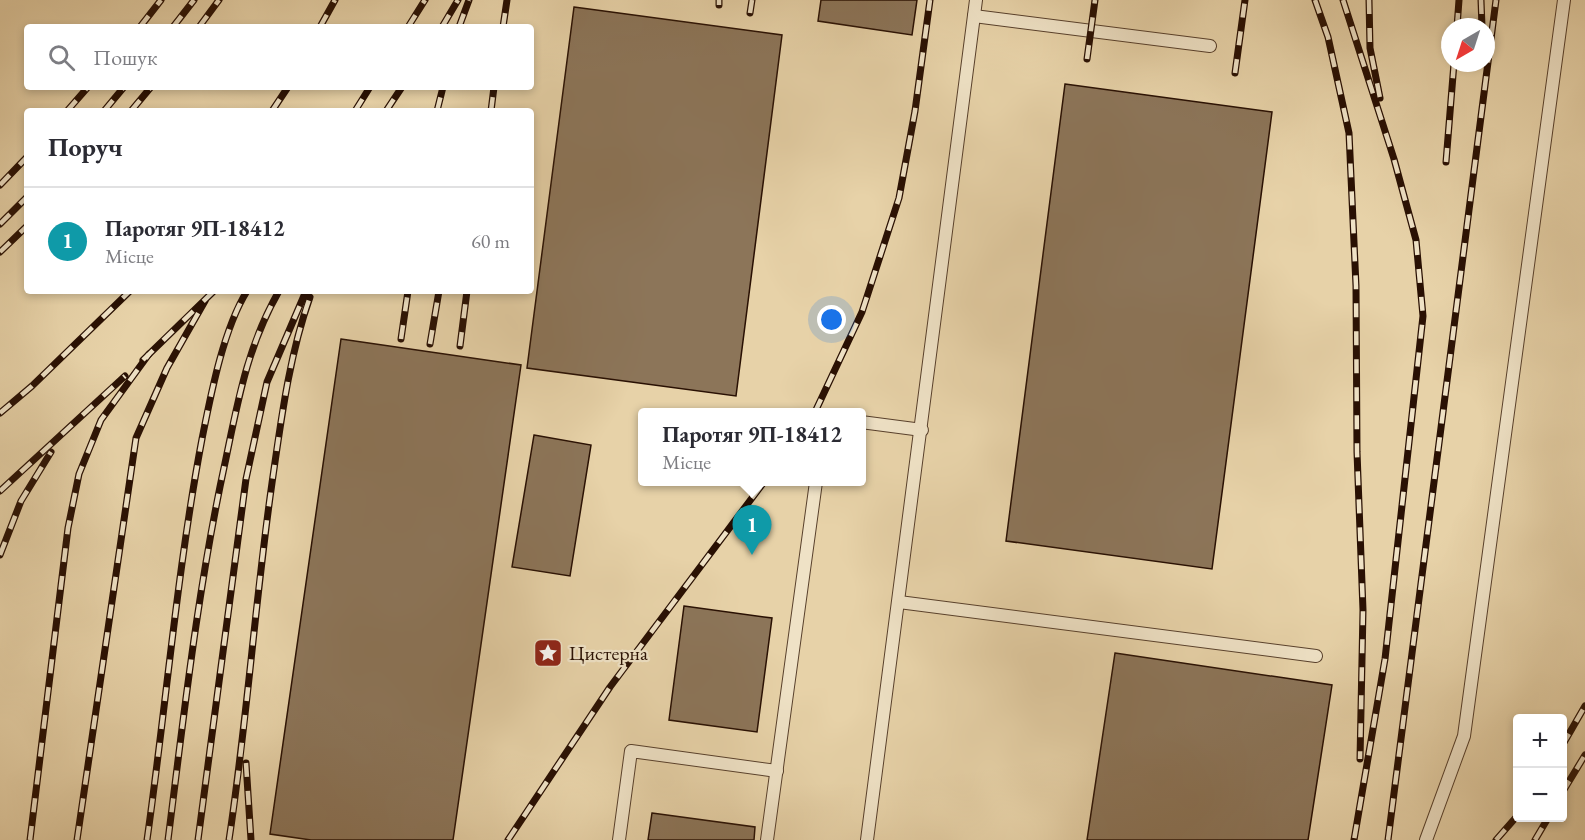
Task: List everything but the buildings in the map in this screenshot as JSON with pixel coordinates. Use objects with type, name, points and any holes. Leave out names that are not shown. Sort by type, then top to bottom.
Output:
[{"type":"lane","points":[[867,840],[900,603],[976,0]]},
{"type":"lane","points":[[1426,840],[1464,736],[1564,0]]},
{"type":"lane","points":[[974,16],[1210,46]]},
{"type":"lane","points":[[866,423],[922,430]]},
{"type":"lane","points":[[767,840],[815,486]]},
{"type":"lane","points":[[900,603],[1316,656]]},
{"type":"lane","points":[[619,840],[631,751],[777,771]]},
{"type":"railway","points":[[142,24],[161,0]]},
{"type":"railway","points":[[175,24],[194,0]]},
{"type":"railway","points":[[201,24],[219,0]]},
{"type":"railway","points":[[322,24],[335,0]]},
{"type":"railway","points":[[410,24],[425,0]]},
{"type":"railway","points":[[444,24],[458,0]]},
{"type":"railway","points":[[460,24],[469,0]]},
{"type":"railway","points":[[503,24],[507,0]]},
{"type":"railway","points":[[719,0],[719,5]]},
{"type":"railway","points":[[750,13],[752,0]]},
{"type":"railway","points":[[817,408],[862,312],[899,198],[915,111],[930,0]]},
{"type":"railway","points":[[1087,59],[1095,0]]},
{"type":"railway","points":[[1235,73],[1245,0]]},
{"type":"railway","points":[[1315,0],[1328,37],[1349,133],[1356,286],[1357,452],[1363,610],[1360,759]]},
{"type":"railway","points":[[1343,0],[1394,159],[1416,240],[1423,316],[1385,659],[1354,840]]},
{"type":"railway","points":[[1369,0],[1370,48],[1380,98]]},
{"type":"railway","points":[[1458,18],[1459,0]]},
{"type":"railway","points":[[1481,0],[1482,18]]},
{"type":"railway","points":[[1388,840],[1496,0]]},
{"type":"railway","points":[[1446,162],[1453,72]]},
{"type":"railway","points":[[70,108],[85,90]]},
{"type":"railway","points":[[106,108],[122,90]]},
{"type":"railway","points":[[134,108],[148,90]]},
{"type":"railway","points":[[274,108],[286,90]]},
{"type":"railway","points":[[357,108],[368,90]]},
{"type":"railway","points":[[388,108],[400,90]]},
{"type":"railway","points":[[438,108],[442,90]]},
{"type":"railway","points":[[491,108],[494,90]]},
{"type":"railway","points":[[0,185],[24,160]]},
{"type":"railway","points":[[0,224],[24,200]]},
{"type":"railway","points":[[0,252],[24,229]]},
{"type":"railway","points":[[0,413],[32,386],[127,294]]},
{"type":"railway","points":[[143,360],[211,294]]},
{"type":"railway","points":[[147,840],[179,589],[202,439],[225,343],[246,294]]},
{"type":"railway","points":[[168,840],[192,651],[215,510],[234,418],[251,354],[277,294]]},
{"type":"railway","points":[[198,840],[246,479],[267,382],[305,294]]},
{"type":"railway","points":[[401,339],[408,294]]},
{"type":"railway","points":[[430,344],[438,294]]},
{"type":"railway","points":[[460,346],[467,294]]},
{"type":"railway","points":[[229,840],[279,436],[296,342],[310,297]]},
{"type":"railway","points":[[77,840],[136,438],[167,368],[205,301]]},
{"type":"railway","points":[[30,840],[68,528],[79,474],[101,420],[149,354]]},
{"type":"railway","points":[[0,491],[125,376]]},
{"type":"railway","points":[[0,555],[21,501],[51,452]]},
{"type":"railway","points":[[508,840],[610,687],[761,486]]},
{"type":"railway","points":[[1567,737],[1585,706]]},
{"type":"railway","points":[[1567,785],[1585,755]]},
{"type":"railway","points":[[246,763],[251,840]]},
{"type":"railway","points":[[1496,840],[1513,821]]},
{"type":"railway","points":[[1535,840],[1546,822]]},
{"type":"place","name":"Паротяг 9П-18412","points":[[752,555]]},
{"type":"place","name":"Цистерна","points":[[548,653]]}]
